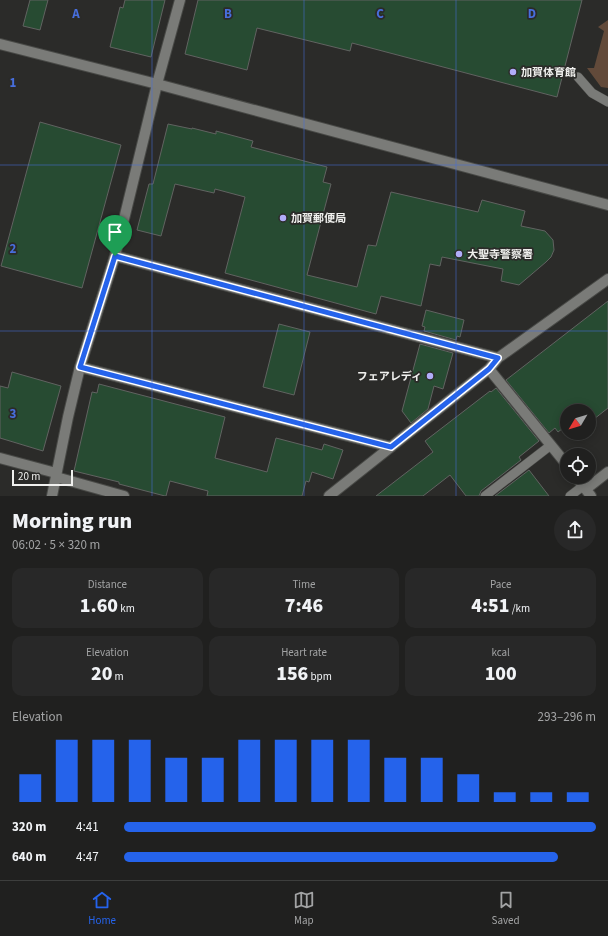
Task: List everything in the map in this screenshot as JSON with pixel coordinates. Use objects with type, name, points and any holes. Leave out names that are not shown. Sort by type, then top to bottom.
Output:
[{"type":"street","points":[[52,496],[80,367],[115,256],[157,84],[180,0]]},
{"type":"street","points":[[0,44],[157,84],[608,204]]},
{"type":"street","points":[[115,256],[498,358]]},
{"type":"street","points":[[329,496],[489,369],[498,358],[608,279]]},
{"type":"street","points":[[80,367],[391,447]]},
{"type":"street","points":[[489,369],[560,456]]},
{"type":"street","points":[[0,458],[124,496]]},
{"type":"street","points":[[587,490],[608,472]]},
{"type":"lane","points":[[578,76],[592,93],[608,102]]},
{"type":"lane","points":[[485,496],[551,445]]},
{"type":"lane","points":[[570,496],[587,490]]},
{"type":"shaded area","points":[[608,20],[608,88],[601,87],[587,68],[594,68],[604,31],[598,27]]},
{"type":"building","points":[[30,0],[48,0],[40,30],[23,26]]},
{"type":"building","points":[[125,0],[165,0],[151,57],[110,47],[120,7],[123,8]]},
{"type":"building","name":"加賀体育館","points":[[198,0],[582,0],[557,97],[352,43],[350,51],[257,28],[247,70],[185,54]]},
{"type":"building","points":[[40,122],[121,145],[82,288],[1,266]]},
{"type":"building","points":[[168,124],[216,134],[216,131],[253,141],[251,147],[327,167],[323,182],[331,184],[307,275],[357,287],[368,245],[376,246],[391,192],[478,212],[482,200],[525,211],[521,226],[545,231],[553,240],[554,250],[551,257],[546,262],[519,285],[501,281],[503,269],[442,257],[440,266],[430,264],[421,306],[381,296],[376,314],[225,273],[245,197],[215,189],[214,193],[175,184],[161,236],[137,230],[149,184],[153,184]]},
{"type":"building","points":[[608,301],[608,408],[596,417],[596,404],[560,404],[560,430],[558,432],[555,428],[549,433],[506,380]]},
{"type":"building","points":[[426,310],[464,320],[460,337],[457,336],[456,340],[424,331],[425,327],[422,326]]},
{"type":"building","points":[[279,324],[310,332],[294,395],[263,387]]},
{"type":"building","points":[[420,344],[453,353],[443,389],[434,386],[428,409],[411,423],[402,411]]},
{"type":"building","points":[[12,372],[61,386],[43,451],[0,438],[0,386],[8,388]]},
{"type":"building","points":[[99,384],[225,417],[215,458],[267,472],[276,438],[322,450],[324,444],[343,450],[333,479],[312,472],[309,482],[306,481],[302,496],[207,496],[208,491],[170,481],[165,496],[119,484],[119,482],[74,471],[92,392],[97,393]]},
{"type":"building","points":[[496,388],[539,441],[519,457],[521,460],[481,491],[479,496],[466,496],[450,475],[423,496],[376,496],[433,452],[425,441]]},
{"type":"building","points":[[529,470],[549,496],[495,496]]},
{"type":"place","name":"加賀体育館","points":[[513,72]]},
{"type":"place","name":"加賀郵便局","points":[[283,218]]},
{"type":"place","name":"大聖寺警察署","points":[[459,254]]},
{"type":"place","name":"フェアレディ","points":[[430,376]]},
{"type":"route","points":[[115,256],[334,314],[498,358],[489,369],[391,447],[80,367],[115,256]]}]
